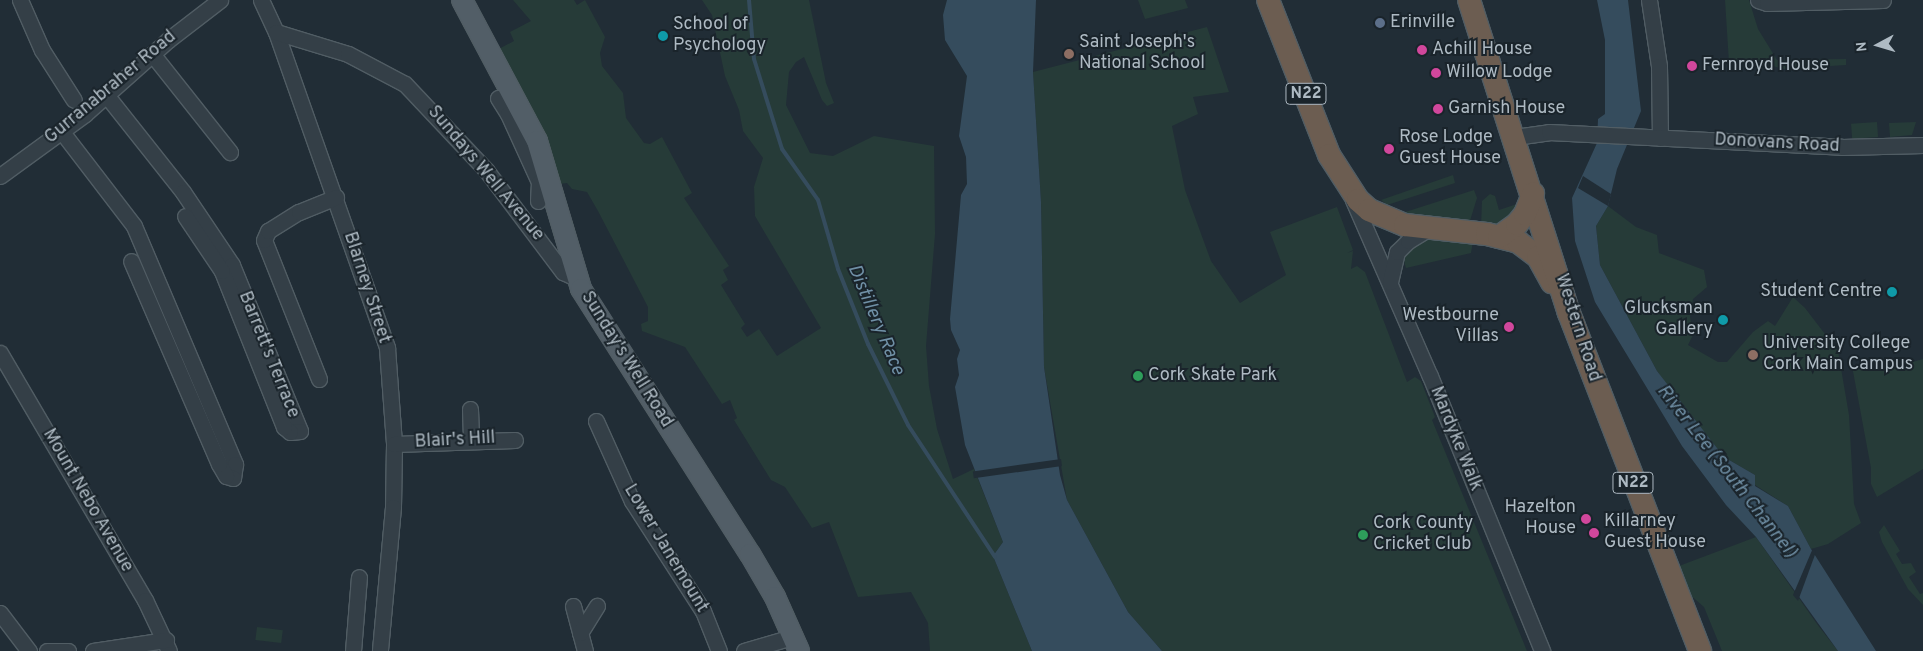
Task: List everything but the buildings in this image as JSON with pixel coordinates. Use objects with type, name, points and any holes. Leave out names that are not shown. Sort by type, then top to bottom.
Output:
[{"type":"highway","name":"Mardyke Walk","points":[[1268,0],[1329,155],[1348,187],[1369,210],[1395,222],[1426,230],[1499,236]]},
{"type":"highway","name":"Western Road","points":[[1469,0],[1515,137],[1569,313],[1700,651]]},
{"type":"highway","points":[[1499,236],[1521,219],[1533,194]]},
{"type":"highway","name":"N22","points":[[1499,236],[1518,242],[1533,252],[1546,269],[1569,313]]},
{"type":"main road","name":"Sunday's Well Road","points":[[462,0],[477,34],[516,97],[537,141],[576,278],[596,315],[750,554],[775,597],[796,644]]},
{"type":"street","points":[[20,0],[42,50],[74,100]]},
{"type":"street","name":"Gurranabraher Road","points":[[0,176],[62,132],[107,96],[157,50],[220,0]]},
{"type":"street","name":"Blarney Street","points":[[261,0],[276,32],[383,329],[394,444],[392,529],[380,651]]},
{"type":"street","points":[[1649,0],[1659,66],[1660,138]]},
{"type":"street","points":[[1762,2],[1883,0]]},
{"type":"street","name":"Sundays Well Avenue","points":[[276,32],[357,57],[405,84],[486,170],[564,272],[576,278]]},
{"type":"street","points":[[157,50],[230,152]]},
{"type":"street","name":"Barrett's Terrace","points":[[107,96],[183,192],[232,265],[300,431],[297,432],[284,427],[222,271],[185,216]]},
{"type":"street","points":[[498,98],[508,114],[539,182],[538,201]]},
{"type":"street","points":[[62,132],[134,226],[235,464],[236,472],[233,478],[223,473],[131,261]]},
{"type":"street","name":"Donovans Road","points":[[1515,137],[1533,132],[1842,147],[1923,145]]},
{"type":"street","name":"Mardyke Walk","points":[[1348,187],[1390,282],[1542,651]]},
{"type":"street","points":[[318,379],[264,240],[268,231],[299,212],[336,197]]},
{"type":"street","points":[[1390,282],[1394,262],[1400,248],[1426,230]]},
{"type":"street","name":"Mount Nebo Avenue","points":[[0,353],[97,516],[167,646]]},
{"type":"street","points":[[470,409],[471,440]]},
{"type":"street","name":"Lower Janemount","points":[[596,421],[632,501],[703,611],[719,651]]},
{"type":"street","name":"Blair's Hill","points":[[394,444],[515,440]]},
{"type":"street","points":[[353,651],[360,577]]},
{"type":"street","points":[[573,606],[585,651]]},
{"type":"street","points":[[580,633],[598,606]]},
{"type":"street","points":[[0,613],[28,651]]},
{"type":"street","points":[[744,651],[796,644]]},
{"type":"street","points":[[93,651],[167,646]]},
{"type":"street","points":[[48,651],[68,651]]},
{"type":"green space","points":[[513,0],[574,0],[577,5],[585,0],[605,37],[600,53],[602,66],[623,93],[626,118],[644,143],[650,144],[662,137],[692,193],[684,198],[729,266],[723,270],[728,280],[721,285],[745,324],[741,328],[747,337],[759,329],[777,356],[821,328],[755,216],[754,187],[763,158],[743,131],[739,110],[725,76],[712,15],[702,0],[809,0],[826,83],[834,103],[827,106],[822,100],[804,57],[796,62],[789,72],[786,105],[810,153],[833,156],[874,136],[934,146],[935,234],[926,346],[929,386],[937,429],[953,479],[974,469],[1003,542],[993,556],[1032,651],[930,651],[928,623],[911,592],[858,597],[829,522],[812,528],[785,487],[771,480],[734,420],[737,418],[730,400],[722,404],[685,347],[642,331],[641,324],[648,321],[648,307],[598,211],[587,192],[572,189],[567,183],[559,184],[495,51],[514,41],[510,32],[531,21]]},
{"type":"green space","points":[[1138,0],[1185,0],[1188,8],[1145,19]]},
{"type":"green space","points":[[1725,0],[1749,0],[1758,29],[1777,60],[1846,59],[1846,65],[1782,69],[1761,62],[1729,63]]},
{"type":"green space","points":[[1207,27],[1229,92],[1193,97],[1198,114],[1172,126],[1185,190],[1211,261],[1240,303],[1286,275],[1270,232],[1337,207],[1353,250],[1347,253],[1353,251],[1351,269],[1357,266],[1365,272],[1407,382],[1415,377],[1421,381],[1435,417],[1432,420],[1527,651],[1162,651],[1128,612],[1067,500],[1044,367],[1041,202],[1033,72]]},
{"type":"green space","points":[[1877,122],[1878,137],[1852,139],[1851,124]]},
{"type":"green space","points":[[1916,122],[1912,135],[1890,137],[1889,123]]},
{"type":"green space","points":[[1453,175],[1455,183],[1387,205],[1381,200]]},
{"type":"green space","points":[[1474,190],[1477,198],[1469,224],[1399,214]]},
{"type":"green space","points":[[1490,194],[1495,196],[1499,210],[1517,204],[1520,211],[1503,226],[1481,226],[1482,201]]},
{"type":"green space","points":[[1608,206],[1636,227],[1657,235],[1659,253],[1704,270],[1707,287],[1693,299],[1690,317],[1693,335],[1688,345],[1718,362],[1727,362],[1753,332],[1768,321],[1775,326],[1793,297],[1805,308],[1838,351],[1849,415],[1854,504],[1861,523],[1828,544],[1811,549],[1788,506],[1755,485],[1755,475],[1724,457],[1695,423],[1657,371],[1600,265],[1596,226]]},
{"type":"green space","points":[[1422,240],[1473,241],[1471,253],[1406,268],[1404,261],[1400,260],[1410,246]]},
{"type":"green space","points":[[1923,359],[1923,469],[1877,497],[1871,484],[1871,468],[1852,366],[1895,367]]},
{"type":"green space","points":[[1884,525],[1900,551],[1896,554],[1902,564],[1911,563],[1916,572],[1909,577],[1920,594],[1923,593],[1923,605],[1908,589],[1882,542],[1879,532]]},
{"type":"green space","points":[[1756,537],[1838,651],[1722,651],[1704,607],[1688,593],[1679,566]]},
{"type":"green space","points":[[257,627],[283,630],[281,643],[255,640]]},
{"type":"water","points":[[947,0],[1036,0],[1033,72],[1041,202],[1044,367],[1060,475],[1067,500],[1128,612],[1162,651],[1032,651],[993,556],[1003,542],[965,445],[955,387],[959,375],[957,359],[960,350],[951,330],[950,319],[961,195],[967,184],[966,157],[959,136],[967,76],[945,40],[943,15]]},
{"type":"water","name":"River Lee (South Channel)","points":[[1597,0],[1628,0],[1641,111],[1617,169],[1608,206],[1596,226],[1600,265],[1657,371],[1724,457],[1755,475],[1755,486],[1788,506],[1811,549],[1876,651],[1838,651],[1756,537],[1726,505],[1682,446],[1595,302],[1575,241],[1572,198],[1597,143],[1598,119],[1605,114],[1605,40]]},
{"type":"pier","points":[[1583,176],[1611,194],[1608,206],[1578,188]]},
{"type":"pier","points":[[1061,459],[1062,466],[974,478],[973,471]]},
{"type":"pier","points":[[1813,548],[1816,552],[1798,601],[1793,595]]},
{"type":"waterway","name":"Distillery Race","points":[[749,0],[754,59],[782,149],[818,200],[838,269],[868,344],[908,425],[995,557]]},
{"type":"place","name":"Erinville","points":[[1380,23]]},
{"type":"place","name":"School of Psychology","points":[[663,36]]},
{"type":"place","name":"Achill House","points":[[1422,50]]},
{"type":"place","name":"Saint Joseph's National School","points":[[1069,54]]},
{"type":"place","name":"Fernroyd House","points":[[1692,66]]},
{"type":"place","name":"Willow Lodge","points":[[1436,73]]},
{"type":"place","name":"Garnish House","points":[[1438,109]]},
{"type":"place","name":"Rose Lodge Guest House","points":[[1389,149]]},
{"type":"place","name":"Student Centre","points":[[1892,292]]},
{"type":"place","name":"Glucksman Gallery","points":[[1723,320]]},
{"type":"place","name":"Westbourne Villas","points":[[1509,327]]},
{"type":"place","name":"University College Cork Main Campus","points":[[1753,355]]},
{"type":"place","name":"Cork Skate Park","points":[[1138,376]]},
{"type":"place","name":"Hazelton House","points":[[1586,519]]},
{"type":"place","name":"Killarney Guest House","points":[[1594,533]]},
{"type":"place","name":"Cork County Cricket Club","points":[[1363,535]]}]
